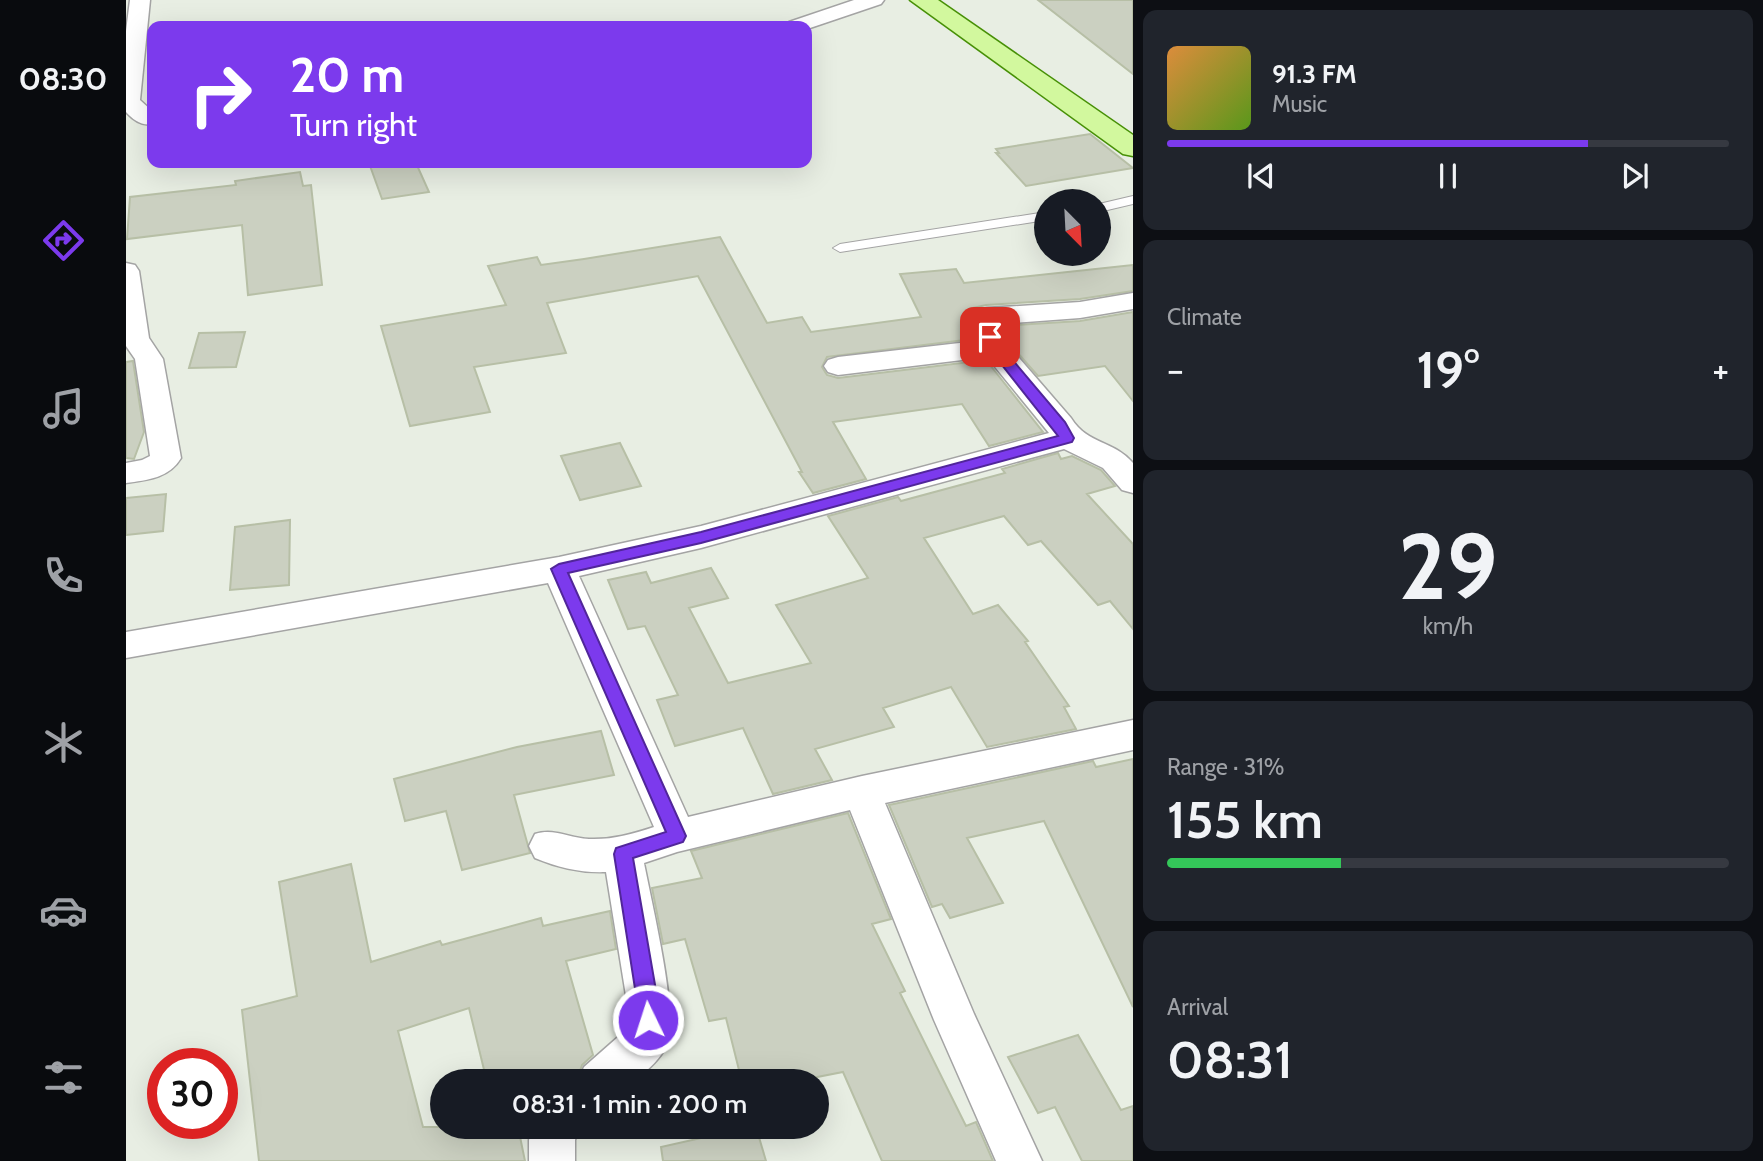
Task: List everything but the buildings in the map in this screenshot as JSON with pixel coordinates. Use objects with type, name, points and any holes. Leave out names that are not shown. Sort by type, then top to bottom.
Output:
[{"type":"main road","points":[[922,0],[1133,148]]},
{"type":"street","points":[[140,0],[130,101],[136,110],[147,118]]},
{"type":"street","points":[[811,21],[874,0]]},
{"type":"street","points":[[126,271],[135,338],[149,359],[166,458],[162,464],[151,468],[126,472]]},
{"type":"street","points":[[1133,302],[1080,310],[980,318],[994,346],[1060,425],[1067,438],[1114,461],[1133,483]]},
{"type":"street","points":[[838,366],[947,355],[994,346]]},
{"type":"street","points":[[126,645],[559,569],[701,537],[1067,438]]},
{"type":"street","points":[[559,569],[677,836]]},
{"type":"street","points":[[549,846],[569,855],[586,858],[623,854],[677,836],[862,792],[1133,735]]},
{"type":"street","points":[[862,792],[955,1020],[1019,1161]]},
{"type":"street","points":[[615,1069],[648,1038],[648,1002],[623,854]]},
{"type":"street","points":[[552,1139],[552,1161]]},
{"type":"lane","points":[[1111,205],[1133,200]]},
{"type":"lane","points":[[840,248],[1034,218]]},
{"type":"route","points":[[648,1020],[648,1002],[623,854],[677,836],[559,569],[701,537],[1067,438],[1060,425],[994,346],[990,337]]}]
